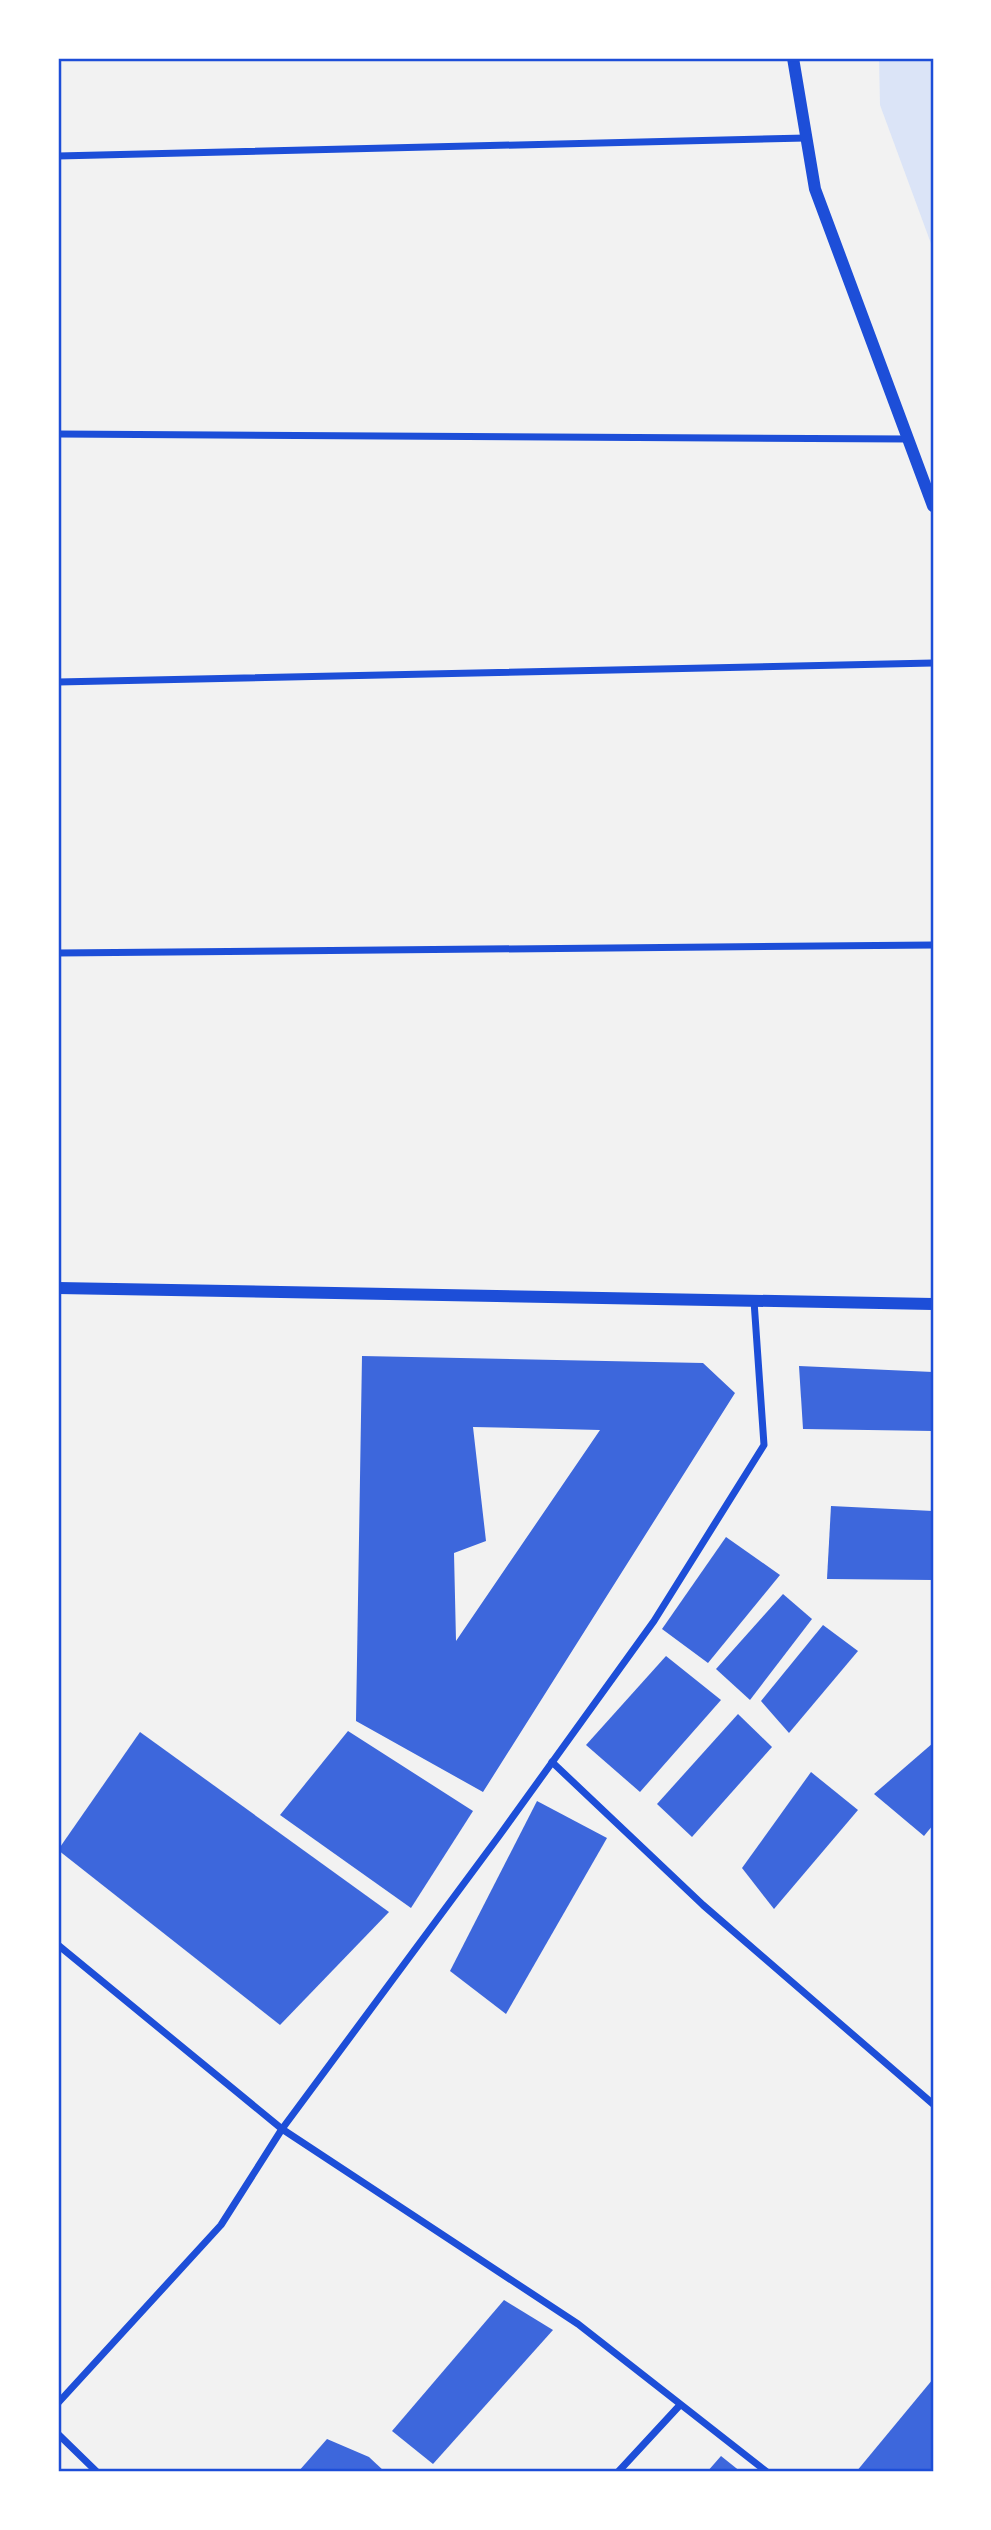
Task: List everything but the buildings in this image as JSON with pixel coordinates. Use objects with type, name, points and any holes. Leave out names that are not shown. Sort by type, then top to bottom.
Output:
[{"type":"street","points":[[793,58],[815,189],[933,506]]},
{"type":"street","points":[[58,156],[806,138]]},
{"type":"street","points":[[58,434],[908,439]]},
{"type":"street","points":[[58,682],[933,663]]},
{"type":"street","points":[[58,953],[933,946]]},
{"type":"street","points":[[58,1288],[933,1304]]},
{"type":"street","points":[[58,2403],[221,2225],[282,2129],[654,1621],[764,1446],[754,1301]]},
{"type":"street","points":[[552,1762],[703,1905],[933,2104]]},
{"type":"street","points":[[58,1945],[282,2129],[578,2325],[766,2472]]},
{"type":"street","points":[[618,2472],[680,2405]]},
{"type":"street","points":[[58,2434],[97,2472]]},
{"type":"shaded area","points":[[879,58],[933,58],[933,249],[880,105]]}]
